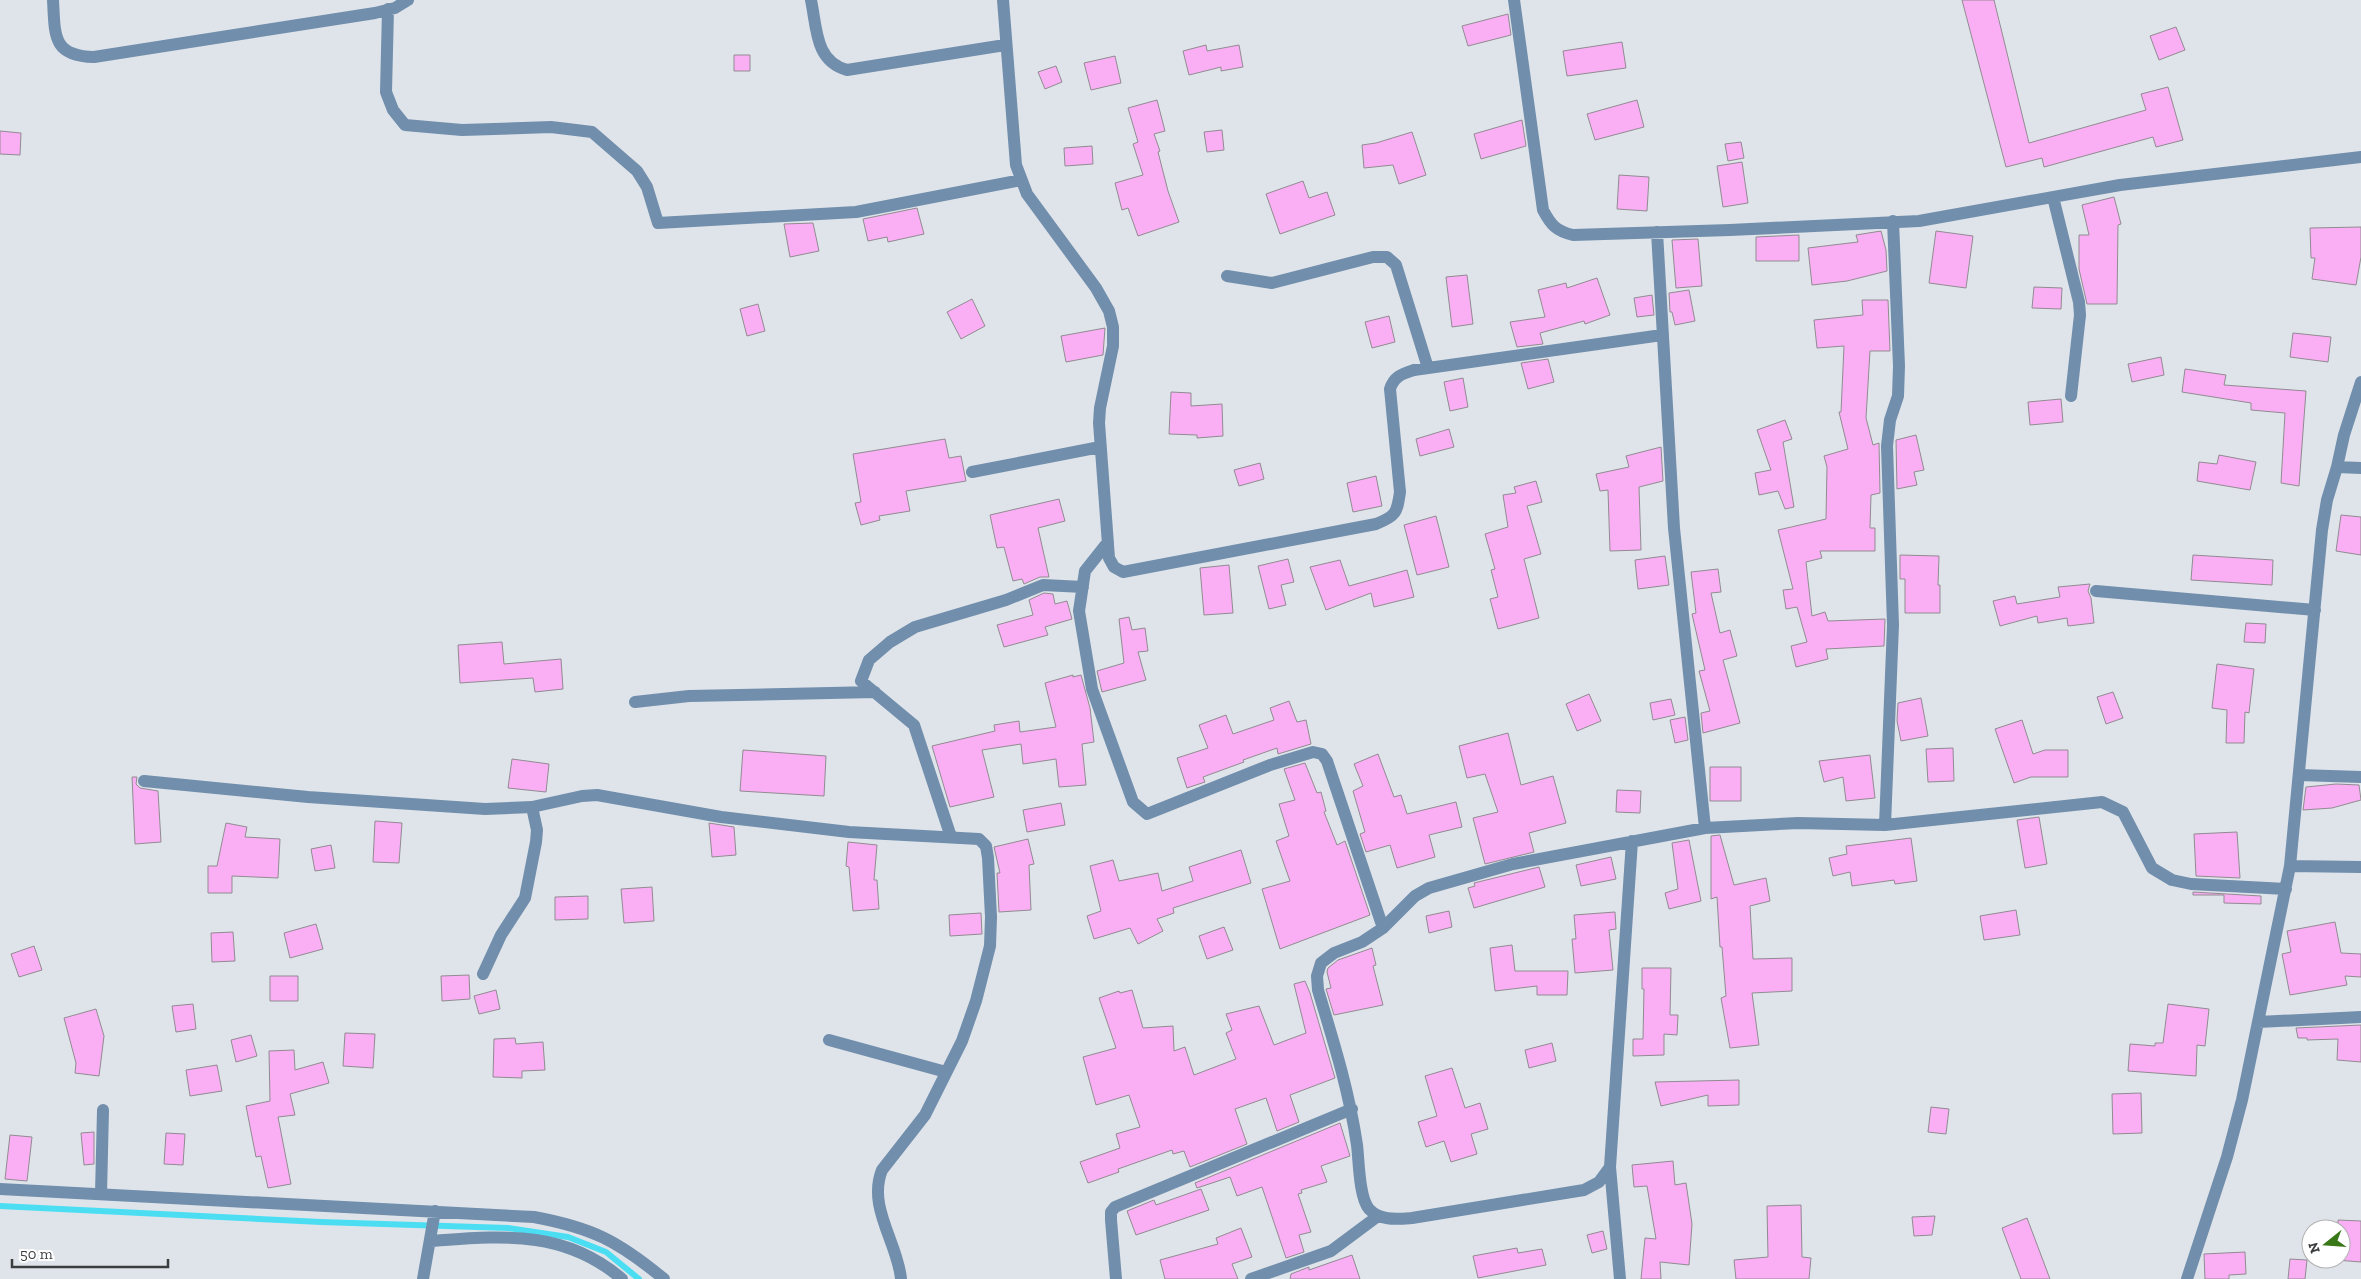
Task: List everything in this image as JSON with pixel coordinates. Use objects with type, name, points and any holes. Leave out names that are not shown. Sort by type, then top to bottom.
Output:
[{"type":"street","points":[[53,0],[55,38],[64,51],[78,57],[94,57],[388,9],[408,0]]},
{"type":"street","points":[[811,0],[825,58],[834,67],[847,70],[1005,45]]},
{"type":"street","points":[[1003,0],[1005,45],[1016,165],[1021,180],[1028,194],[1096,288],[1109,311],[1113,327],[1113,346],[1100,408],[1100,447],[1109,558],[1114,568],[1123,572],[1376,524],[1391,518],[1398,509],[1400,492],[1390,389],[1392,381],[1398,375],[1428,368],[1662,335]]},
{"type":"street","points":[[1514,0],[1543,210],[1550,224],[1560,232],[1573,235],[1919,221],[2120,185],[2361,157]]},
{"type":"street","points":[[388,9],[386,92],[393,110],[405,125],[462,130],[551,127],[592,132],[637,171],[647,187],[658,223],[856,212],[1021,180]]},
{"type":"street","points":[[2053,197],[2079,302],[2080,315],[2071,396]]},
{"type":"street","points":[[1885,825],[1893,625],[1887,446],[1890,420],[1898,396],[1899,366],[1893,221]]},
{"type":"street","points":[[1657,232],[1674,528],[1705,828]]},
{"type":"street","points":[[1227,276],[1272,282],[1373,257],[1387,257],[1396,265],[1428,368]]},
{"type":"street","points":[[2187,1279],[2227,1157],[2242,1100],[2286,889],[2300,775],[2322,530],[2327,500],[2344,435],[2361,382]]},
{"type":"street","points":[[972,472],[1100,447]]},
{"type":"street","points":[[2337,466],[2361,468]]},
{"type":"street","points":[[1108,542],[1084,571],[1079,611],[1092,689],[1133,802],[1147,814],[1270,765],[1313,752],[1322,754],[1327,761],[1383,928]]},
{"type":"street","points":[[951,837],[914,724],[861,682],[869,660],[890,642],[915,627],[1006,600],[1043,585],[1083,587]]},
{"type":"street","points":[[2096,591],[2315,610]]},
{"type":"street","points":[[635,702],[688,696],[874,692]]},
{"type":"street","points":[[2300,775],[2361,777]]},
{"type":"street","points":[[144,780],[308,797],[476,809],[532,807],[582,796],[597,795],[721,817],[840,831],[979,839],[986,846],[991,917],[990,946],[976,1001],[962,1041],[925,1115],[882,1170],[877,1181],[879,1205],[898,1259],[901,1279]]},
{"type":"street","points":[[1610,1167],[1599,1182],[1584,1190],[1412,1218],[1394,1219],[1378,1216],[1368,1207],[1363,1191],[1352,1109],[1318,990],[1317,976],[1321,963],[1334,953],[1362,942],[1383,928],[1415,896],[1430,888],[1513,864],[1705,828],[1798,823],[1885,825],[2102,802],[2123,812],[2152,868],[2172,880],[2191,884],[2286,889]]},
{"type":"street","points":[[483,974],[501,935],[526,898],[537,830],[532,807]]},
{"type":"street","points":[[1620,1279],[1610,1167],[1632,841]]},
{"type":"street","points":[[2290,866],[2361,867]]},
{"type":"street","points":[[2258,1022],[2361,1017]]},
{"type":"street","points":[[828,1040],[946,1072]]},
{"type":"street","points":[[1116,1279],[1110,1220],[1111,1212],[1115,1207],[1352,1109]]},
{"type":"street","points":[[101,1194],[103,1110]]},
{"type":"street","points":[[0,1189],[101,1194],[535,1239],[584,1254],[610,1274],[622,1279]]},
{"type":"street","points":[[1250,1279],[1330,1251],[1378,1216]]},
{"type":"street","points":[[433,1227],[534,1217],[574,1224],[602,1235],[627,1249],[664,1279]]},
{"type":"street","points":[[423,1279],[433,1227]]},
{"type":"building","points":[[1962,0],[1994,0],[2029,143],[2146,110],[2141,94],[2168,87],[2183,140],[2156,147],[2153,137],[2044,167],[2042,158],[2006,167]]},
{"type":"building","points":[[1508,14],[1511,35],[1468,46],[1462,26]]},
{"type":"building","points":[[2176,27],[2185,50],[2159,60],[2150,36]]},
{"type":"building","points":[[1622,42],[1626,68],[1567,76],[1563,51]]},
{"type":"building","points":[[1206,45],[1207,51],[1239,45],[1243,67],[1221,71],[1221,67],[1189,75],[1183,51]]},
{"type":"building","points":[[734,55],[750,55],[750,71],[734,71]]},
{"type":"building","points":[[1115,56],[1121,83],[1091,90],[1084,63]]},
{"type":"building","points":[[1056,66],[1062,82],[1045,89],[1038,72]]},
{"type":"building","points":[[1157,100],[1165,131],[1154,134],[1160,151],[1158,152],[1168,191],[1179,222],[1138,236],[1128,208],[1122,210],[1115,183],[1143,175],[1133,144],[1138,142],[1128,108]]},
{"type":"building","points":[[1637,100],[1644,127],[1595,140],[1587,114]]},
{"type":"building","points":[[1522,120],[1526,146],[1481,159],[1474,134]]},
{"type":"building","points":[[1222,130],[1224,150],[1207,152],[1204,132]]},
{"type":"building","points":[[0,131],[21,133],[20,155],[0,154]]},
{"type":"building","points":[[1412,132],[1426,175],[1399,184],[1393,165],[1364,168],[1362,145],[1376,143]]},
{"type":"building","points":[[1741,142],[1744,158],[1728,161],[1725,144]]},
{"type":"building","points":[[1092,146],[1093,164],[1065,166],[1064,148]]},
{"type":"building","points":[[1742,162],[1748,203],[1723,207],[1717,166]]},
{"type":"building","points":[[1619,175],[1649,177],[1647,211],[1617,209]]},
{"type":"building","points":[[1303,181],[1309,198],[1327,192],[1335,215],[1280,234],[1266,194]]},
{"type":"building","points":[[2114,197],[2121,224],[2118,225],[2117,304],[2087,304],[2079,269],[2079,235],[2089,235],[2082,205]]},
{"type":"building","points":[[917,208],[924,234],[888,242],[887,237],[868,241],[863,219]]},
{"type":"building","points":[[813,223],[819,251],[790,257],[784,224]]},
{"type":"building","points":[[2361,227],[2361,257],[2356,285],[2312,279],[2315,258],[2311,258],[2310,228]]},
{"type":"building","points":[[1881,231],[1886,250],[1887,271],[1847,281],[1812,285],[1808,248],[1858,242],[1856,235]]},
{"type":"building","points":[[1936,231],[1973,236],[1966,288],[1929,283]]},
{"type":"building","points":[[1799,235],[1799,261],[1756,261],[1756,237]]},
{"type":"building","points":[[1698,239],[1702,286],[1676,288],[1672,240]]},
{"type":"building","points":[[1467,275],[1473,324],[1452,327],[1446,277]]},
{"type":"building","points":[[1597,278],[1610,315],[1585,324],[1584,321],[1540,333],[1543,344],[1517,347],[1510,322],[1545,317],[1538,290],[1566,283],[1567,288]]},
{"type":"building","points":[[2034,287],[2062,288],[2061,309],[2032,308]]},
{"type":"building","points":[[1689,290],[1695,321],[1675,325],[1672,312],[1670,312],[1669,293]]},
{"type":"building","points":[[1652,295],[1654,315],[1637,317],[1634,298]]},
{"type":"building","points":[[972,299],[985,326],[961,339],[947,312]]},
{"type":"building","points":[[1862,300],[1888,300],[1890,351],[1870,351],[1866,418],[1873,445],[1879,443],[1880,493],[1871,495],[1870,528],[1875,528],[1875,551],[1820,551],[1822,558],[1806,562],[1812,616],[1825,612],[1828,621],[1885,619],[1884,646],[1826,649],[1828,659],[1796,667],[1791,646],[1807,642],[1797,607],[1786,609],[1783,590],[1793,589],[1778,530],[1826,519],[1827,467],[1824,456],[1848,449],[1839,412],[1841,412],[1844,346],[1817,348],[1814,320],[1863,315]]},
{"type":"building","points":[[758,304],[765,331],[747,336],[740,309]]},
{"type":"building","points":[[1389,316],[1395,342],[1372,348],[1365,322]]},
{"type":"building","points":[[1105,328],[1103,355],[1066,362],[1061,336]]},
{"type":"building","points":[[2293,333],[2331,337],[2328,362],[2290,357]]},
{"type":"building","points":[[2161,357],[2164,375],[2132,382],[2128,364]]},
{"type":"building","points":[[1548,359],[1554,382],[1528,389],[1521,363]]},
{"type":"building","points":[[2185,369],[2226,375],[2224,385],[2306,391],[2299,486],[2281,483],[2285,413],[2251,410],[2251,403],[2182,392]]},
{"type":"building","points":[[1463,378],[1468,407],[1450,411],[1444,382]]},
{"type":"building","points":[[1171,392],[1191,393],[1191,406],[1222,404],[1223,436],[1197,438],[1197,435],[1169,434]]},
{"type":"building","points":[[2061,399],[2063,422],[2030,425],[2028,402]]},
{"type":"building","points":[[1785,420],[1792,439],[1783,442],[1794,507],[1785,509],[1778,491],[1759,495],[1755,473],[1771,470],[1757,430]]},
{"type":"building","points":[[1449,429],[1454,447],[1420,456],[1416,439]]},
{"type":"building","points":[[1916,435],[1924,470],[1914,472],[1917,485],[1897,489],[1896,440]]},
{"type":"building","points":[[945,439],[949,458],[961,456],[966,481],[906,491],[910,511],[879,516],[880,520],[861,525],[855,503],[861,502],[853,454]]},
{"type":"building","points":[[1661,447],[1663,481],[1639,487],[1641,550],[1610,551],[1608,490],[1600,491],[1596,474],[1629,467],[1626,456]]},
{"type":"building","points":[[2219,455],[2256,462],[2250,490],[2197,481],[2199,462],[2217,464]]},
{"type":"building","points":[[1260,463],[1264,479],[1239,486],[1234,470]]},
{"type":"building","points":[[1376,476],[1382,506],[1353,512],[1347,483]]},
{"type":"building","points":[[1536,481],[1542,502],[1527,506],[1541,554],[1524,559],[1539,618],[1498,629],[1490,599],[1498,597],[1491,570],[1495,569],[1485,534],[1508,527],[1503,495],[1516,493],[1514,487]]},
{"type":"building","points":[[1059,499],[1065,521],[1038,528],[1049,577],[1040,577],[1024,584],[1022,579],[1013,581],[1004,547],[997,548],[990,515]]},
{"type":"building","points":[[2341,515],[2361,517],[2361,555],[2336,551]]},
{"type":"building","points":[[1436,516],[1449,567],[1417,575],[1404,525]]},
{"type":"building","points":[[1900,555],[1939,556],[1938,585],[1940,585],[1940,613],[1905,613],[1905,579],[1900,579]]},
{"type":"building","points":[[2193,555],[2273,560],[2272,585],[2191,580]]},
{"type":"building","points":[[1665,556],[1669,585],[1638,589],[1635,560]]},
{"type":"building","points":[[1288,559],[1294,582],[1281,585],[1286,605],[1269,609],[1258,566]]},
{"type":"building","points":[[1340,560],[1349,586],[1407,570],[1414,597],[1374,607],[1371,593],[1326,610],[1310,567]]},
{"type":"building","points":[[1229,565],[1233,613],[1204,615],[1200,568]]},
{"type":"building","points":[[1718,569],[1721,592],[1711,593],[1720,633],[1730,630],[1737,656],[1723,660],[1740,723],[1703,733],[1701,713],[1710,711],[1699,671],[1705,670],[1692,614],[1696,613],[1691,572]]},
{"type":"building","points":[[2090,584],[2088,591],[2091,598],[2094,623],[2068,626],[2067,618],[2038,623],[2037,616],[2000,626],[1993,601],[2015,596],[2017,604],[2060,597],[2058,587]]},
{"type":"building","points":[[1044,593],[1053,594],[1055,604],[1067,601],[1072,619],[1045,627],[1048,635],[1004,647],[997,625],[1033,615],[1029,600]]},
{"type":"building","points":[[1129,617],[1132,630],[1145,628],[1148,651],[1138,652],[1146,680],[1102,692],[1097,671],[1124,663],[1119,619]]},
{"type":"building","points":[[2246,623],[2266,624],[2265,643],[2244,642]]},
{"type":"building","points":[[502,642],[504,664],[561,659],[563,689],[535,692],[533,678],[460,683],[458,645]]},
{"type":"building","points":[[2217,664],[2254,669],[2249,713],[2245,712],[2244,743],[2226,743],[2227,710],[2212,708]]},
{"type":"building","points":[[1073,675],[1073,677],[1081,675],[1090,708],[1094,742],[1082,744],[1086,785],[1059,787],[1056,759],[1023,764],[1021,744],[982,750],[994,797],[950,807],[932,746],[995,731],[994,725],[1019,721],[1020,732],[1056,727],[1045,683]]},
{"type":"building","points":[[2113,692],[2123,718],[2106,724],[2097,697]]},
{"type":"building","points":[[1589,694],[1601,721],[1577,731],[1566,704]]},
{"type":"building","points":[[1921,698],[1928,736],[1901,741],[1897,721],[1898,703]]},
{"type":"building","points":[[1671,699],[1675,715],[1653,720],[1650,703]]},
{"type":"building","points":[[1289,701],[1297,722],[1306,720],[1311,744],[1278,754],[1277,748],[1243,760],[1244,762],[1203,777],[1205,782],[1187,788],[1177,758],[1208,748],[1199,725],[1226,715],[1233,734],[1274,720],[1270,708]]},
{"type":"building","points":[[1685,717],[1688,740],[1675,743],[1670,720]]},
{"type":"building","points":[[2022,720],[2033,754],[2045,750],[2068,750],[2068,777],[2031,777],[2014,783],[1995,729]]},
{"type":"building","points":[[1508,733],[1521,785],[1553,776],[1566,823],[1529,833],[1534,852],[1485,864],[1473,818],[1498,812],[1485,774],[1467,778],[1459,746]]},
{"type":"building","points":[[1953,748],[1954,781],[1928,782],[1926,749]]},
{"type":"building","points":[[743,750],[826,756],[824,796],[740,791]]},
{"type":"building","points":[[1378,754],[1394,797],[1401,795],[1407,814],[1456,802],[1462,827],[1429,835],[1435,857],[1397,868],[1390,845],[1366,852],[1360,834],[1365,832],[1353,791],[1363,786],[1354,764]]},
{"type":"building","points":[[1870,755],[1875,798],[1846,801],[1843,777],[1824,782],[1819,761]]},
{"type":"building","points":[[512,759],[549,764],[546,792],[508,788]]},
{"type":"building","points":[[1305,763],[1317,793],[1321,792],[1326,811],[1324,812],[1337,845],[1345,841],[1370,915],[1280,949],[1262,889],[1290,881],[1276,841],[1289,836],[1279,804],[1295,800],[1284,769]]},
{"type":"building","points":[[1710,767],[1741,767],[1741,801],[1710,801]]},
{"type":"building","points":[[132,777],[137,777],[136,784],[140,788],[158,791],[161,842],[135,844]]},
{"type":"building","points":[[2336,784],[2359,785],[2361,800],[2332,808],[2303,810],[2306,787]]},
{"type":"building","points":[[1617,790],[1641,791],[1640,813],[1616,812]]},
{"type":"building","points":[[1061,803],[1065,825],[1027,832],[1023,810]]},
{"type":"building","points":[[2039,817],[2047,864],[2025,868],[2017,820]]},
{"type":"building","points":[[375,821],[402,823],[399,863],[373,862]]},
{"type":"building","points":[[226,823],[247,827],[245,837],[280,839],[278,878],[232,876],[232,893],[208,893],[208,866],[217,866]]},
{"type":"building","points":[[709,823],[734,827],[736,855],[712,857]]},
{"type":"building","points":[[2237,832],[2240,878],[2196,876],[2194,834]]},
{"type":"building","points":[[1720,835],[1734,885],[1766,878],[1770,901],[1750,906],[1753,959],[1792,958],[1792,991],[1752,993],[1759,1045],[1730,1048],[1721,998],[1726,996],[1722,947],[1720,947],[1717,897],[1711,899],[1711,836]]},
{"type":"building","points":[[1911,838],[1917,881],[1895,884],[1894,880],[1852,886],[1850,872],[1833,876],[1829,858],[1847,854],[1846,846]]},
{"type":"building","points":[[1028,839],[1034,864],[1029,865],[1031,910],[999,912],[997,873],[1000,873],[994,847]]},
{"type":"building","points":[[1689,840],[1701,901],[1669,909],[1665,893],[1678,889],[1672,843]]},
{"type":"building","points":[[848,842],[877,845],[874,880],[877,880],[879,909],[853,911],[849,867],[846,866]]},
{"type":"building","points":[[331,845],[335,868],[315,871],[311,849]]},
{"type":"building","points":[[1241,850],[1251,883],[1173,908],[1174,913],[1157,919],[1163,931],[1138,944],[1130,928],[1094,939],[1087,916],[1101,911],[1090,866],[1113,860],[1119,881],[1158,873],[1162,891],[1193,881],[1189,867]]},
{"type":"building","points":[[1611,857],[1616,879],[1581,886],[1576,865]]},
{"type":"building","points":[[1539,867],[1545,887],[1474,908],[1468,888],[1475,886],[1474,883]]},
{"type":"building","points":[[652,887],[654,921],[624,923],[621,889]]},
{"type":"building","points":[[2193,892],[2261,896],[2261,904],[2224,903],[2224,895],[2193,895]]},
{"type":"building","points":[[588,896],[588,919],[555,920],[555,897]]},
{"type":"building","points":[[2016,910],[2020,935],[1984,940],[1980,916]]},
{"type":"building","points":[[1449,911],[1452,927],[1429,933],[1426,916]]},
{"type":"building","points":[[1615,912],[1616,929],[1609,930],[1613,970],[1575,973],[1572,939],[1576,939],[1574,915]]},
{"type":"building","points":[[981,913],[982,934],[950,936],[949,915]]},
{"type":"building","points":[[2335,922],[2341,953],[2361,954],[2361,977],[2345,976],[2347,985],[2290,995],[2282,954],[2291,952],[2287,931]]},
{"type":"building","points":[[316,924],[323,949],[290,958],[284,933]]},
{"type":"building","points":[[1224,927],[1233,950],[1207,959],[1199,936]]},
{"type":"building","points":[[233,932],[235,961],[212,962],[211,933]]},
{"type":"building","points":[[1512,945],[1515,971],[1568,971],[1567,995],[1537,995],[1537,986],[1495,991],[1490,948]]},
{"type":"building","points":[[34,946],[42,970],[19,977],[11,954]]},
{"type":"building","points":[[1372,948],[1376,965],[1373,966],[1383,1005],[1334,1015],[1326,989],[1331,988],[1327,972],[1328,968],[1338,960]]},
{"type":"building","points":[[1642,968],[1671,968],[1670,1015],[1678,1015],[1677,1035],[1664,1034],[1664,1055],[1633,1056],[1633,1039],[1643,1039],[1644,989],[1642,989]]},
{"type":"building","points":[[469,975],[470,999],[442,1001],[441,976]]},
{"type":"building","points":[[270,976],[298,976],[298,1001],[270,1001]]},
{"type":"building","points":[[1305,981],[1335,1078],[1290,1095],[1299,1122],[1277,1131],[1266,1098],[1235,1109],[1247,1144],[1190,1167],[1184,1151],[1173,1154],[1172,1150],[1118,1169],[1119,1172],[1088,1183],[1080,1162],[1120,1148],[1116,1134],[1140,1127],[1129,1095],[1096,1105],[1083,1057],[1116,1048],[1099,998],[1119,991],[1120,993],[1132,990],[1143,1028],[1173,1026],[1174,1051],[1185,1047],[1194,1075],[1236,1059],[1226,1033],[1232,1030],[1226,1014],[1259,1006],[1274,1045],[1306,1033],[1294,984]]},
{"type":"building","points":[[496,990],[500,1009],[479,1014],[474,996]]},
{"type":"building","points":[[193,1004],[196,1029],[176,1032],[172,1006]]},
{"type":"building","points":[[2168,1004],[2209,1009],[2205,1046],[2197,1045],[2196,1076],[2128,1071],[2130,1044],[2155,1046],[2155,1043],[2163,1043]]},
{"type":"building","points":[[96,1009],[104,1036],[99,1076],[75,1073],[76,1063],[64,1018]]},
{"type":"building","points":[[2361,1025],[2361,1062],[2337,1060],[2338,1039],[2307,1040],[2307,1038],[2298,1038],[2296,1028]]},
{"type":"building","points":[[345,1033],[375,1034],[373,1068],[343,1066]]},
{"type":"building","points":[[251,1035],[257,1056],[236,1062],[231,1040]]},
{"type":"building","points":[[515,1038],[516,1044],[543,1042],[545,1070],[522,1071],[522,1078],[493,1077],[494,1039]]},
{"type":"building","points":[[1552,1043],[1556,1061],[1529,1068],[1525,1050]]},
{"type":"building","points":[[294,1050],[295,1070],[323,1062],[329,1083],[290,1094],[295,1115],[278,1117],[291,1184],[268,1188],[261,1156],[256,1157],[246,1106],[270,1101],[269,1051]]},
{"type":"building","points":[[217,1065],[222,1091],[190,1096],[186,1070]]},
{"type":"building","points":[[1452,1068],[1465,1108],[1480,1103],[1488,1129],[1471,1134],[1477,1154],[1451,1162],[1444,1141],[1426,1147],[1418,1122],[1437,1116],[1425,1076]]},
{"type":"building","points":[[1739,1080],[1739,1105],[1708,1106],[1708,1095],[1661,1106],[1655,1082]]},
{"type":"building","points":[[2141,1093],[2142,1133],[2113,1134],[2112,1094]]},
{"type":"building","points":[[1931,1107],[1949,1109],[1946,1134],[1928,1132]]},
{"type":"building","points":[[1340,1123],[1350,1156],[1321,1166],[1327,1182],[1301,1190],[1302,1193],[1298,1194],[1311,1232],[1299,1235],[1304,1252],[1286,1258],[1262,1187],[1237,1196],[1230,1177],[1197,1188],[1195,1183]]},
{"type":"building","points":[[94,1132],[94,1164],[84,1165],[81,1133]]},
{"type":"building","points":[[166,1133],[185,1134],[183,1165],[164,1164]]},
{"type":"building","points":[[10,1135],[32,1137],[27,1181],[5,1179]]},
{"type":"building","points":[[1673,1161],[1675,1185],[1686,1183],[1692,1224],[1689,1265],[1660,1262],[1661,1279],[1641,1279],[1645,1238],[1656,1239],[1647,1186],[1634,1187],[1632,1165]]},
{"type":"building","points":[[1201,1189],[1209,1210],[1136,1235],[1127,1211],[1154,1200],[1156,1205]]},
{"type":"building","points":[[1801,1205],[1802,1257],[1811,1258],[1809,1279],[1736,1279],[1734,1260],[1768,1257],[1767,1206]]},
{"type":"building","points":[[1935,1216],[1932,1235],[1914,1236],[1912,1217]]},
{"type":"building","points":[[2027,1218],[2050,1279],[2021,1279],[2002,1228]]},
{"type":"building","points":[[2351,1221],[2361,1221],[2361,1262],[2351,1261]]},
{"type":"building","points":[[1241,1228],[1252,1257],[1232,1264],[1238,1279],[1165,1279],[1160,1260],[1218,1244],[1216,1238]]},
{"type":"building","points":[[1603,1231],[1607,1249],[1592,1253],[1587,1235]]},
{"type":"building","points":[[1517,1248],[1518,1253],[1542,1249],[1546,1265],[1478,1278],[1473,1256]]},
{"type":"building","points":[[2245,1252],[2246,1274],[2229,1275],[2229,1279],[2205,1279],[2204,1254]]},
{"type":"building","points":[[1352,1255],[1360,1279],[1290,1279],[1291,1274],[1309,1267],[1309,1270]]},
{"type":"building","points":[[2290,1259],[2301,1260],[2301,1269],[2306,1269],[2305,1279],[2288,1279]]},
{"type":"waterway","points":[[0,1206],[321,1222],[508,1228],[568,1237],[606,1252],[639,1279]]}]
